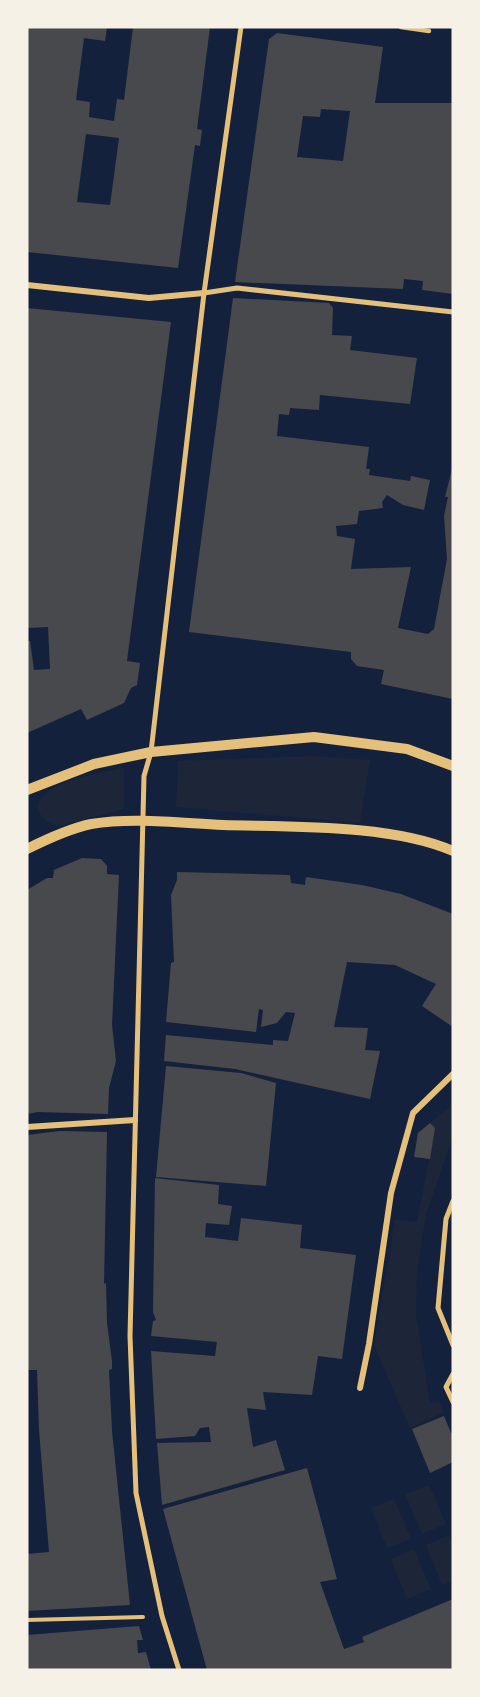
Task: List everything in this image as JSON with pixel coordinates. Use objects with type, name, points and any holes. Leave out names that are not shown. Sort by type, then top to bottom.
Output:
[{"type":"street","points":[[179,1670],[162,1616],[136,1493],[129,1336],[145,821],[144,776],[151,752],[204,293],[241,27]]},
{"type":"street","points":[[27,285],[149,298],[237,288],[453,312]]},
{"type":"street","points":[[27,790],[94,765],[151,752],[314,737],[406,749],[453,766]]},
{"type":"street","points":[[27,849],[51,837],[91,824],[145,821],[347,830],[434,843],[453,851]]},
{"type":"street","points":[[360,1388],[369,1344],[391,1192],[412,1113],[453,1074]]},
{"type":"street","points":[[27,1127],[135,1120]]},
{"type":"street","points":[[453,1201],[446,1219],[438,1308],[453,1345]]},
{"type":"street","points":[[453,1374],[446,1387],[453,1402]]},
{"type":"lane","points":[[401,27],[429,31]]},
{"type":"path","points":[[27,1620],[162,1616]]},
{"type":"shaded area","points":[[312,756],[370,760],[360,823],[176,807],[178,761]]},
{"type":"shaded area","points":[[124,768],[124,809],[59,826],[49,823],[42,817],[39,810],[40,801],[58,786],[72,780]]},
{"type":"shaded area","points":[[453,1104],[453,1136],[426,1214],[417,1270],[416,1316],[430,1403],[439,1401],[444,1412],[410,1428],[374,1345],[395,1220],[417,1222],[435,1128],[430,1123]]},
{"type":"shaded area","points":[[429,1485],[446,1524],[422,1534],[405,1494]]},
{"type":"shaded area","points":[[394,1499],[411,1539],[387,1548],[371,1508]]},
{"type":"shaded area","points":[[449,1535],[453,1544],[453,1580],[442,1585],[426,1545]]},
{"type":"shaded area","points":[[414,1549],[431,1589],[407,1599],[391,1559]]},
{"type":"building","points":[[27,27],[107,27],[105,41],[84,38],[76,100],[90,102],[89,117],[114,121],[117,99],[124,100],[133,27],[210,27],[197,129],[202,130],[200,146],[195,145],[178,268],[27,252]],"holes":[[[86,134],[119,138],[110,205],[77,202]]]},
{"type":"building","points":[[277,33],[383,47],[375,103],[453,103],[453,294],[422,290],[423,281],[404,279],[403,289],[235,282],[269,39]],"holes":[[[321,109],[350,111],[343,161],[297,157],[303,116],[320,117]]]},
{"type":"building","points":[[233,298],[329,303],[333,308],[332,335],[352,336],[350,350],[417,358],[410,404],[320,395],[319,410],[290,408],[289,415],[279,414],[277,436],[369,447],[366,469],[370,469],[369,475],[410,481],[411,476],[430,480],[424,510],[403,505],[387,495],[382,502],[383,508],[359,511],[357,524],[336,526],[337,536],[355,539],[351,569],[411,567],[398,628],[428,634],[434,629],[447,559],[444,516],[448,497],[445,497],[453,465],[453,699],[381,684],[384,670],[357,666],[351,659],[351,652],[189,632]]},
{"type":"building","points":[[27,308],[171,322],[127,661],[140,663],[137,685],[131,688],[124,703],[87,720],[81,709],[27,733],[27,641],[30,641],[34,670],[50,669],[48,627],[27,628]]},
{"type":"building","points":[[82,858],[101,859],[107,866],[107,874],[119,875],[112,1025],[116,1061],[109,1088],[108,1114],[38,1112],[27,1114],[27,890],[47,878],[53,878],[54,870]]},
{"type":"building","points":[[177,872],[290,875],[291,883],[305,885],[306,877],[362,885],[401,894],[453,914],[453,1027],[422,1006],[436,984],[395,965],[347,962],[334,1027],[368,1028],[365,1050],[380,1051],[370,1099],[235,1069],[164,1061],[166,1035],[273,1045],[273,1040],[288,1041],[295,1013],[286,1012],[277,1023],[261,1027],[263,1010],[259,1009],[256,1032],[166,1022],[171,963],[174,962],[171,895],[177,880]]},
{"type":"building","points":[[166,1066],[241,1073],[276,1083],[266,1186],[156,1177]]},
{"type":"building","points":[[430,1123],[435,1128],[430,1159],[414,1157],[418,1133]]},
{"type":"building","points":[[60,1131],[107,1132],[104,1284],[106,1283],[107,1323],[112,1361],[112,1369],[109,1370],[112,1431],[130,1605],[27,1611],[27,1554],[49,1552],[39,1430],[37,1370],[27,1370],[27,1135]]},
{"type":"building","points":[[155,1178],[219,1185],[218,1204],[232,1206],[229,1225],[206,1223],[205,1237],[238,1241],[241,1218],[302,1225],[300,1248],[356,1255],[342,1359],[318,1356],[312,1395],[263,1392],[266,1410],[247,1408],[253,1447],[276,1440],[285,1470],[162,1505],[157,1443],[211,1442],[209,1427],[200,1428],[195,1436],[156,1439],[151,1351],[215,1356],[217,1342],[151,1336],[153,1321],[156,1320],[153,1312]]},
{"type":"building","points":[[444,1416],[451,1433],[453,1432],[453,1462],[430,1473],[412,1429]]},
{"type":"building","points":[[307,1468],[337,1579],[320,1582],[344,1649],[364,1642],[362,1637],[453,1599],[453,1670],[207,1670],[163,1509]]},
{"type":"building","points":[[139,1626],[143,1640],[137,1640],[138,1653],[146,1652],[151,1670],[27,1670],[27,1635]]}]
